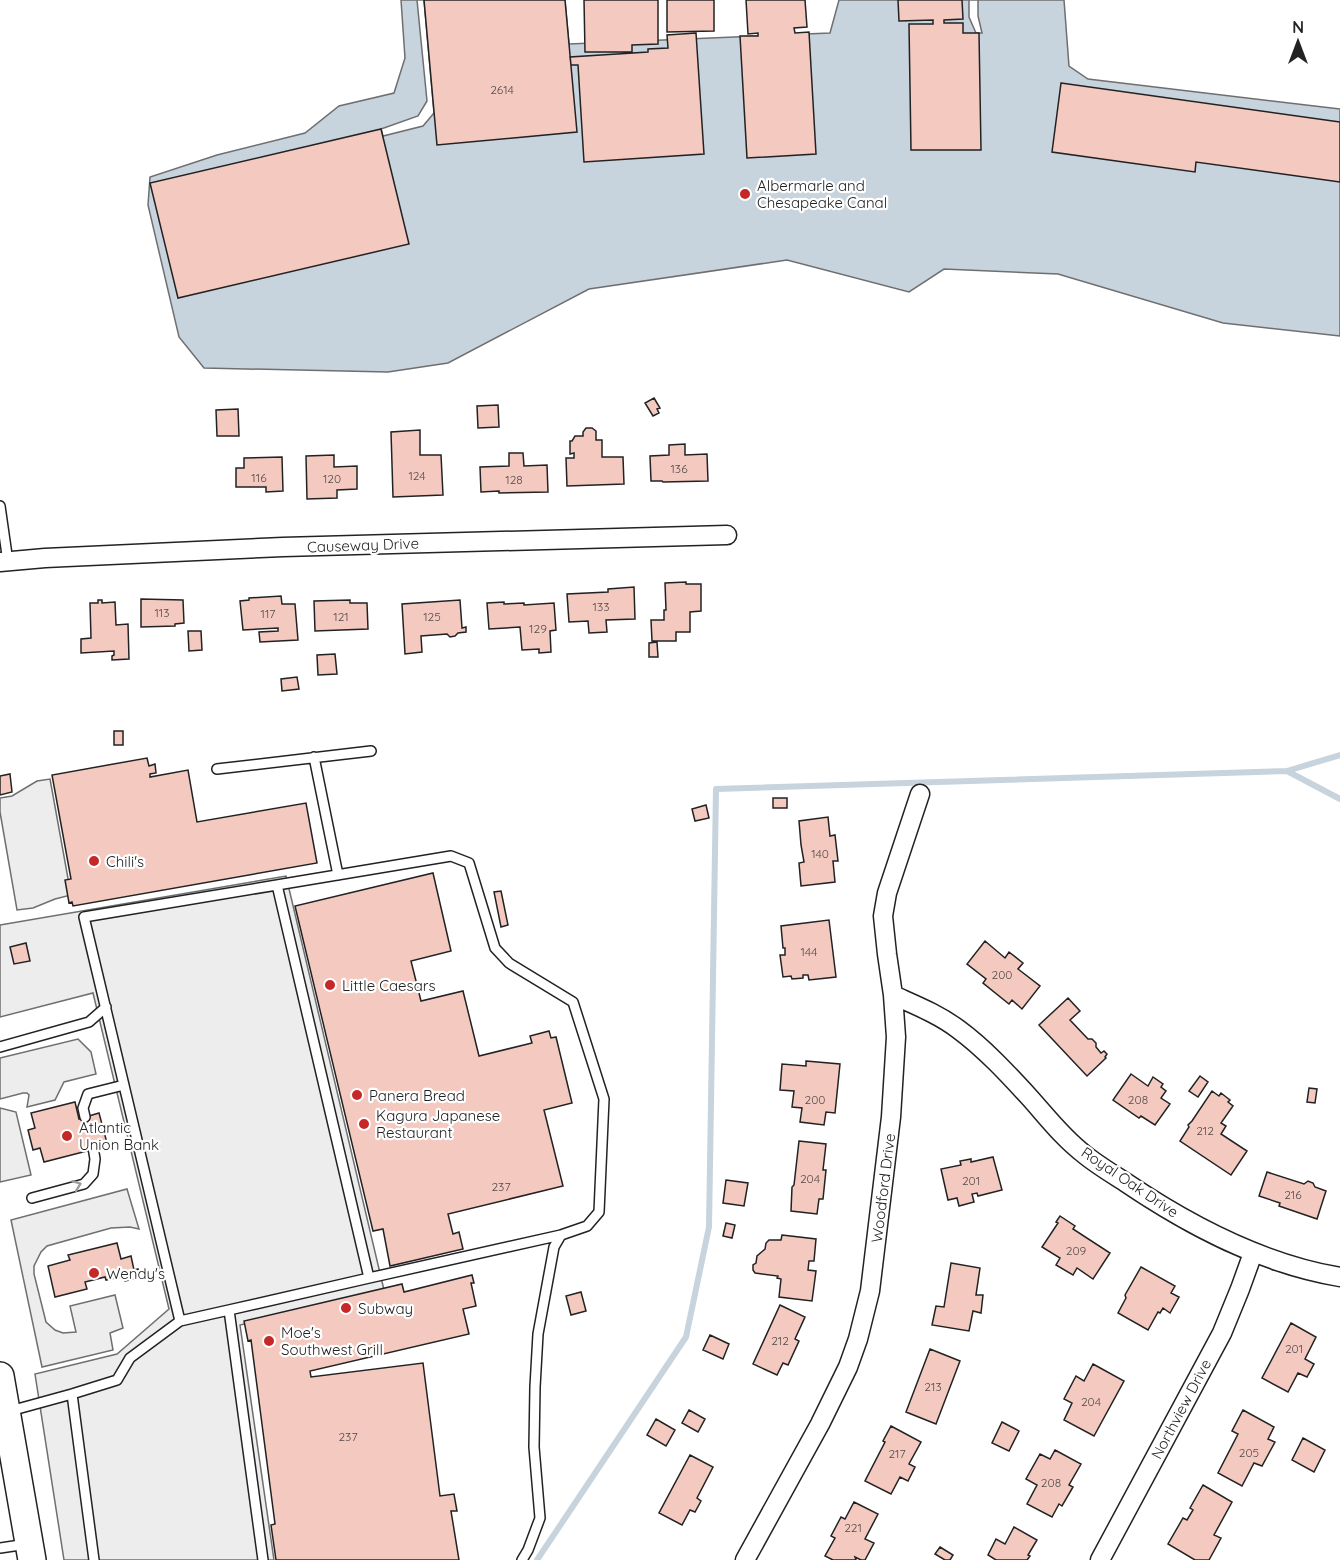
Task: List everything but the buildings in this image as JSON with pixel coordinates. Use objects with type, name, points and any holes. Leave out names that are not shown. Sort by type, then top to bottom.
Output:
[{"type":"main road","points":[[0,1376],[5,1425],[31,1552]]},
{"type":"street","name":"Causeway Drive","points":[[4,562],[283,547],[727,535]]},
{"type":"street","name":"Woodford Drive","points":[[746,1560],[820,1424],[848,1367],[858,1339],[870,1291],[891,1117],[896,1037],[883,916],[886,892],[920,794]]},
{"type":"street","name":"Royal Oak Drive","points":[[893,994],[958,1029],[984,1051],[1083,1154],[1164,1208],[1253,1253],[1293,1268],[1340,1277]]},
{"type":"street","name":"Northview Drive","points":[[1100,1560],[1222,1333],[1253,1253]]},
{"type":"lane","points":[[0,506],[4,562]]},
{"type":"lane","points":[[217,769],[370,751]]},
{"type":"lane","points":[[314,757],[338,875]]},
{"type":"lane","points":[[5,1425],[72,1394],[117,1380],[130,1358],[180,1321],[561,1235],[587,1226],[599,1212],[604,1099],[573,1002],[509,963],[495,948],[469,863],[451,856],[84,917],[180,1321]]},
{"type":"lane","points":[[277,885],[369,1278]]},
{"type":"lane","points":[[0,1047],[89,1022],[106,1006]]},
{"type":"lane","points":[[85,1117],[83,1108],[88,1094],[124,1085]]},
{"type":"lane","points":[[32,1198],[84,1184],[93,1174],[95,1159],[93,1147]]},
{"type":"lane","points":[[522,1560],[540,1518],[534,1447],[538,1345],[554,1246],[561,1235]]},
{"type":"lane","points":[[229,1310],[263,1560]]},
{"type":"lane","points":[[72,1394],[94,1560]]},
{"type":"lane","points":[[0,1548],[31,1552]]},
{"type":"shaded area","name":"Albermarle and Chesapeake Canal","points":[[401,0],[565,0],[569,44],[830,33],[839,0],[1064,0],[1069,66],[1088,79],[1340,109],[1340,336],[1223,323],[1058,274],[944,269],[909,292],[787,260],[589,289],[448,363],[388,372],[204,368],[179,337],[148,205],[150,177],[217,155],[305,133],[339,106],[394,93],[405,58]]},
{"type":"shaded area","points":[[50,779],[71,895],[33,908],[17,910],[0,812],[0,798],[12,796],[37,781]]},
{"type":"shaded area","points":[[286,876],[384,1290],[240,1325],[274,1560],[64,1560],[35,1374],[117,1354],[169,1309],[93,993],[0,1017],[0,925]]},
{"type":"shaded area","points":[[78,1039],[91,1052],[96,1074],[64,1082],[55,1100],[27,1107],[29,1095],[27,1093],[0,1099],[0,1058]]},
{"type":"shaded area","points":[[0,1108],[16,1112],[31,1175],[0,1182]]},
{"type":"shaded area","points":[[127,1189],[139,1229],[111,1228],[47,1246],[34,1266],[46,1322],[55,1330],[63,1333],[76,1332],[70,1306],[115,1295],[123,1328],[110,1333],[113,1350],[42,1367],[11,1220]]},
{"type":"pier","points":[[417,0],[424,0],[434,113],[423,126],[383,136],[381,129],[418,116],[427,101]]},
{"type":"pier","points":[[969,0],[978,0],[978,16],[982,33],[976,33],[969,17]]},
{"type":"waterway","points":[[537,1560],[686,1337],[709,1227],[716,789],[1287,771],[1340,755]]},
{"type":"waterway","points":[[1287,771],[1340,799]]},
{"type":"place","name":"Albermarle and Chesapeake Canal","points":[[745,194]]},
{"type":"place","name":"Chili's","points":[[94,861]]},
{"type":"place","name":"Little Caesars","points":[[330,985]]},
{"type":"place","name":"Panera Bread","points":[[357,1095]]},
{"type":"place","name":"Kagura Japanese Restaurant","points":[[364,1124]]},
{"type":"place","name":"Atlantic Union Bank","points":[[67,1136]]},
{"type":"place","name":"Wendy's","points":[[94,1273]]},
{"type":"place","name":"Subway","points":[[346,1308]]},
{"type":"place","name":"Moe's Southwest Grill","points":[[269,1341]]}]
